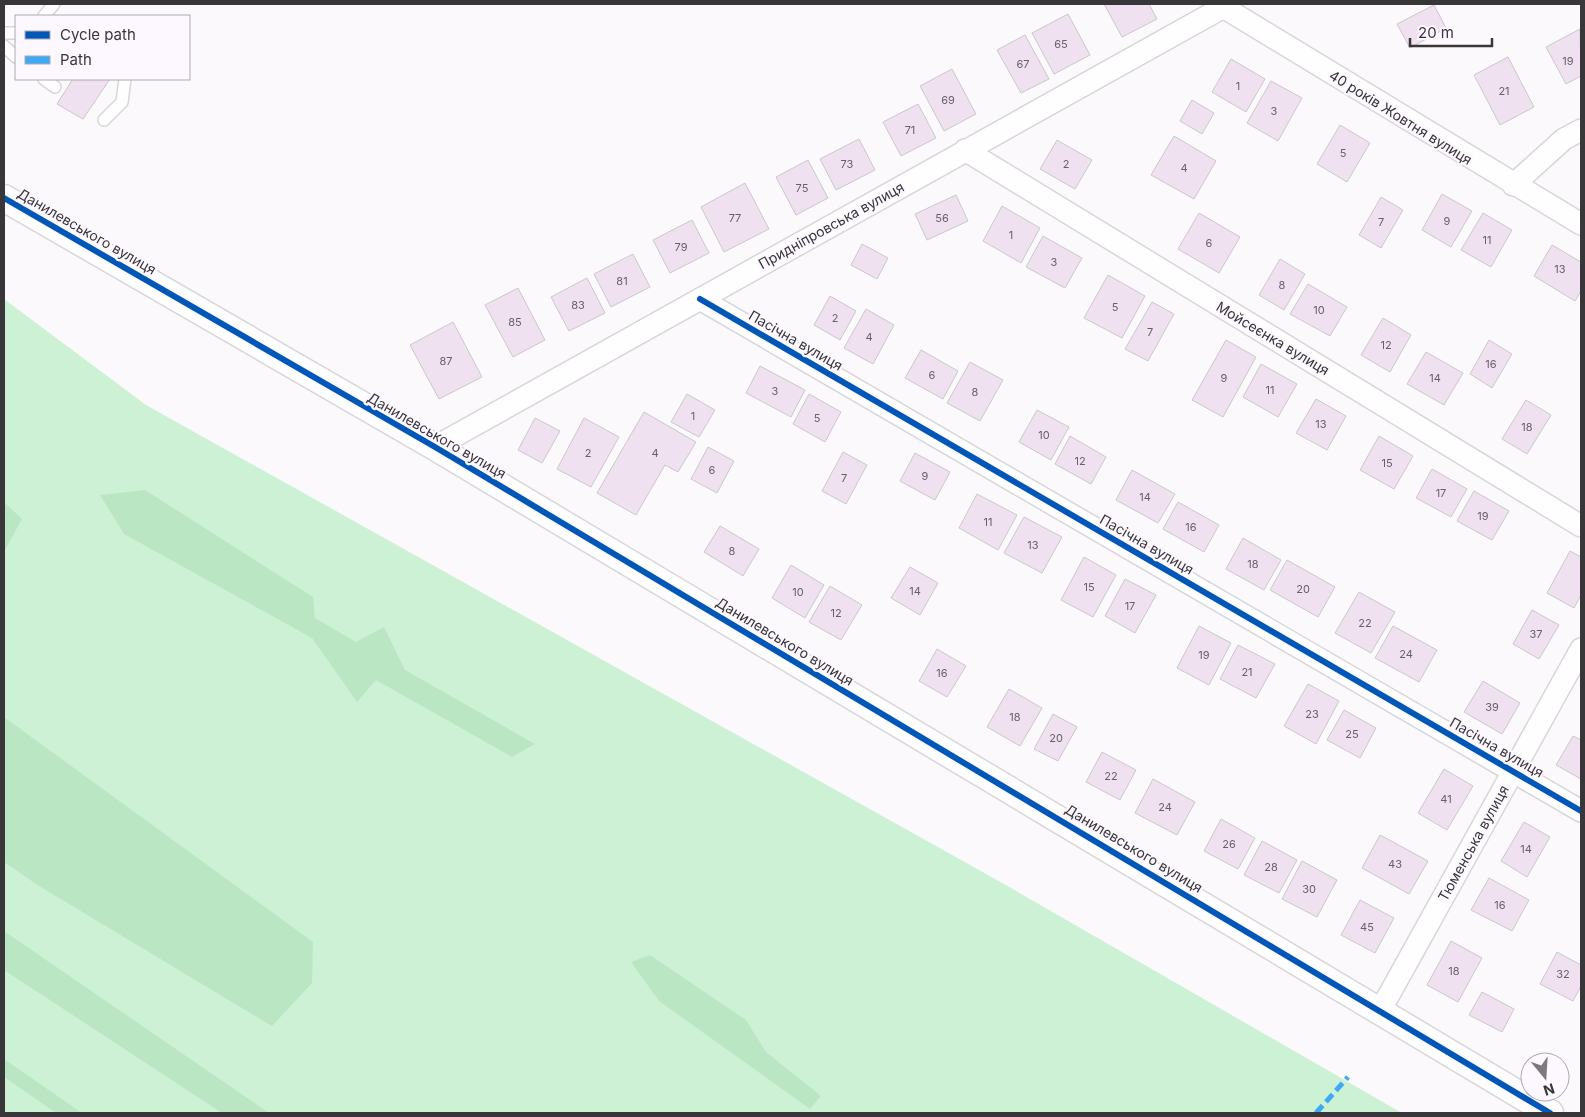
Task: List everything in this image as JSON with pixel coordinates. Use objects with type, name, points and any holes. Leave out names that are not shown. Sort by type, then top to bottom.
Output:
[{"type":"street","name":"Придніпровська вулиця","points":[[435,447],[1226,5]]},
{"type":"street","name":"40 років Жовтня вулиця","points":[[1226,5],[1514,185],[1581,224]]},
{"type":"street","points":[[1514,185],[1564,139],[1581,130]]},
{"type":"street","name":"Мойсеєнка вулиця","points":[[965,150],[1581,526]]},
{"type":"street","name":"Данилевського вулиця","points":[[4,198],[435,447],[1550,1113]]},
{"type":"street","name":"Пасічна вулиця","points":[[700,298],[1581,811]]},
{"type":"street","name":"Тюменська вулиця","points":[[1380,1011],[1512,770],[1581,649]]},
{"type":"lane","points":[[45,15],[54,4]]},
{"type":"lane","points":[[4,46],[15,55]]},
{"type":"lane","points":[[46,80],[55,86]]},
{"type":"lane","points":[[104,120],[122,102],[125,80]]},
{"type":"green space","points":[[4,299],[146,405],[997,880],[1402,1113],[4,1113]]},
{"type":"green space","points":[[145,490],[313,597],[315,618],[356,642],[384,627],[405,670],[535,744],[512,757],[376,680],[357,702],[312,638],[124,534],[100,495]]},
{"type":"green space","points":[[4,502],[22,519],[4,552]]},
{"type":"green space","points":[[4,717],[313,942],[312,983],[272,1026],[39,886],[4,862]]},
{"type":"green space","points":[[4,931],[269,1113],[222,1113],[4,970]]},
{"type":"green space","points":[[650,955],[746,1020],[766,1052],[821,1096],[810,1109],[659,1001],[631,962]]},
{"type":"green space","points":[[4,1059],[82,1113],[56,1113],[4,1077]]},
{"type":"building","points":[[1104,4],[1149,4],[1157,19],[1122,37]]},
{"type":"building","points":[[1434,5],[1446,28],[1410,48],[1397,24]]},
{"type":"building","points":[[1068,14],[1090,55],[1054,74],[1032,33]]},
{"type":"building","points":[[1580,29],[1581,76],[1566,84],[1546,47]]},
{"type":"building","points":[[1025,35],[1049,79],[1021,93],[997,50]]},
{"type":"building","points":[[1508,57],[1534,107],[1500,125],[1474,75]]},
{"type":"building","points":[[1231,59],[1265,79],[1246,112],[1212,92]]},
{"type":"building","points":[[952,69],[976,114],[944,131],[920,86]]},
{"type":"building","points":[[72,80],[109,80],[83,119],[57,104]]},
{"type":"building","points":[[1271,81],[1302,98],[1278,141],[1247,123]]},
{"type":"building","points":[[1192,100],[1214,113],[1202,134],[1180,121]]},
{"type":"building","points":[[918,104],[936,138],[901,156],[883,122]]},
{"type":"building","points":[[1340,125],[1370,143],[1347,182],[1317,164]]},
{"type":"building","points":[[1174,136],[1216,161],[1194,199],[1151,175]]},
{"type":"building","points":[[859,139],[875,170],[836,190],[820,159]]},
{"type":"building","points":[[1057,140],[1092,160],[1075,189],[1040,169]]},
{"type":"building","points":[[808,160],[828,198],[796,215],[776,177]]},
{"type":"building","points":[[745,183],[769,229],[724,252],[701,207]]},
{"type":"building","points":[[1442,194],[1472,211],[1451,247],[1422,230]]},
{"type":"building","points":[[956,195],[968,221],[927,240],[915,214]]},
{"type":"building","points":[[1381,197],[1403,210],[1381,248],[1359,235]]},
{"type":"building","points":[[1002,206],[1040,228],[1021,263],[983,241]]},
{"type":"building","points":[[1199,213],[1240,237],[1219,273],[1178,249]]},
{"type":"building","points":[[1483,213],[1512,230],[1491,267],[1461,250]]},
{"type":"building","points":[[692,220],[709,253],[670,273],[653,240]]},
{"type":"building","points":[[1043,236],[1082,258],[1065,288],[1026,267]]},
{"type":"building","points":[[862,244],[888,258],[877,279],[851,265]]},
{"type":"building","points":[[1552,245],[1581,262],[1581,291],[1575,301],[1534,276]]},
{"type":"building","points":[[633,254],[650,287],[611,307],[594,274]]},
{"type":"building","points":[[1280,259],[1305,274],[1284,310],[1259,295]]},
{"type":"building","points":[[1108,275],[1145,296],[1122,338],[1084,318]]},
{"type":"building","points":[[587,278],[605,313],[569,331],[551,297]]},
{"type":"building","points":[[1308,284],[1347,307],[1330,336],[1290,314]]},
{"type":"building","points":[[518,288],[545,340],[513,357],[485,305]]},
{"type":"building","points":[[830,296],[856,311],[840,340],[814,325]]},
{"type":"building","points":[[1152,302],[1174,314],[1148,361],[1125,349]]},
{"type":"building","points":[[866,309],[894,325],[873,364],[844,348]]},
{"type":"building","points":[[1383,318],[1411,335],[1390,372],[1361,355]]},
{"type":"building","points":[[453,322],[482,377],[439,399],[410,345]]},
{"type":"building","points":[[1226,340],[1256,357],[1223,417],[1192,400]]},
{"type":"building","points":[[1489,340],[1512,354],[1492,388],[1470,374]]},
{"type":"building","points":[[921,350],[958,371],[943,399],[905,378]]},
{"type":"building","points":[[1426,352],[1463,373],[1444,405],[1407,384]]},
{"type":"building","points":[[970,362],[1003,380],[980,421],[947,403]]},
{"type":"building","points":[[1261,364],[1297,384],[1278,417],[1243,397]]},
{"type":"building","points":[[760,366],[805,390],[791,417],[746,393]]},
{"type":"building","points":[[687,394],[715,410],[699,437],[671,422]]},
{"type":"building","points":[[809,394],[841,412],[825,442],[793,424]]},
{"type":"building","points":[[1316,399],[1346,416],[1327,450],[1296,433]]},
{"type":"building","points":[[1526,400],[1551,415],[1527,454],[1502,439]]},
{"type":"building","points":[[1037,410],[1069,427],[1051,460],[1019,442]]},
{"type":"building","points":[[644,412],[696,442],[678,472],[665,465],[636,515],[597,493]]},
{"type":"building","points":[[535,418],[560,431],[542,463],[518,450]]},
{"type":"building","points":[[584,418],[619,437],[591,487],[557,469]]},
{"type":"building","points":[[1070,436],[1106,457],[1091,484],[1055,464]]},
{"type":"building","points":[[1379,436],[1413,456],[1394,489],[1360,470]]},
{"type":"building","points":[[708,447],[734,461],[717,493],[691,479]]},
{"type":"building","points":[[843,452],[867,465],[846,504],[822,491]]},
{"type":"building","points":[[915,453],[950,472],[935,500],[900,481]]},
{"type":"building","points":[[1432,469],[1467,489],[1451,517],[1416,498]]},
{"type":"building","points":[[1132,470],[1175,494],[1158,523],[1116,500]]},
{"type":"building","points":[[1474,491],[1509,511],[1492,540],[1457,521]]},
{"type":"building","points":[[977,494],[1017,515],[998,550],[959,528]]},
{"type":"building","points":[[1178,502],[1219,525],[1204,552],[1163,529]]},
{"type":"building","points":[[1024,517],[1062,537],[1042,573],[1004,553]]},
{"type":"building","points":[[720,526],[759,549],[743,576],[704,552]]},
{"type":"building","points":[[1243,538],[1281,560],[1264,590],[1226,569]]},
{"type":"building","points":[[1570,551],[1581,557],[1581,595],[1574,608],[1547,593]]},
{"type":"building","points":[[1084,557],[1116,575],[1093,617],[1061,600]]},
{"type":"building","points":[[1287,560],[1335,587],[1318,617],[1270,590]]},
{"type":"building","points":[[791,565],[824,585],[805,618],[772,598]]},
{"type":"building","points":[[910,567],[938,583],[920,615],[891,598]]},
{"type":"building","points":[[1125,579],[1156,595],[1135,633],[1105,616]]},
{"type":"building","points":[[830,586],[862,605],[841,640],[809,622]]},
{"type":"building","points":[[1359,592],[1395,612],[1371,653],[1335,633]]},
{"type":"building","points":[[1532,610],[1559,625],[1539,659],[1513,644]]},
{"type":"building","points":[[1199,626],[1231,643],[1209,685],[1177,668]]},
{"type":"building","points":[[1393,626],[1437,650],[1419,682],[1375,658]]},
{"type":"building","points":[[1238,645],[1275,664],[1256,698],[1220,679]]},
{"type":"building","points":[[937,649],[966,666],[947,697],[919,681]]},
{"type":"building","points":[[1483,681],[1520,703],[1502,734],[1464,712]]},
{"type":"building","points":[[1308,684],[1339,701],[1316,744],[1284,726]]},
{"type":"building","points":[[1009,689],[1042,708],[1020,746],[987,727]]},
{"type":"building","points":[[1344,710],[1376,728],[1360,758],[1327,740]]},
{"type":"building","points":[[1053,714],[1077,727],[1058,761],[1034,749]]},
{"type":"building","points":[[1573,736],[1581,740],[1581,779],[1556,765]]},
{"type":"building","points":[[1102,752],[1136,770],[1120,800],[1086,782]]},
{"type":"building","points":[[1444,769],[1473,786],[1447,830],[1418,813]]},
{"type":"building","points":[[1153,779],[1195,802],[1177,835],[1135,813]]},
{"type":"building","points":[[1221,819],[1255,838],[1238,869],[1204,851]]},
{"type":"building","points":[[1524,822],[1550,837],[1527,877],[1501,861]]},
{"type":"building","points":[[1380,835],[1428,861],[1409,894],[1362,868]]},
{"type":"building","points":[[1262,841],[1297,860],[1279,893],[1244,875]]},
{"type":"building","points":[[1302,861],[1337,880],[1317,917],[1282,899]]},
{"type":"building","points":[[1489,878],[1529,900],[1512,931],[1471,910]]},
{"type":"building","points":[[1360,900],[1394,918],[1375,953],[1341,935]]},
{"type":"building","points":[[1451,941],[1482,958],[1458,1002],[1427,985]]},
{"type":"building","points":[[1557,952],[1581,965],[1581,986],[1573,1001],[1540,984]]},
{"type":"building","points":[[1482,992],[1514,1009],[1502,1032],[1469,1015]]},
{"type":"marked path","points":[[1316,1113],[1348,1077]]},
{"type":"cycle path","points":[[4,198],[435,447],[1550,1113]]},
{"type":"cycle path","points":[[700,299],[1581,811]]}]
